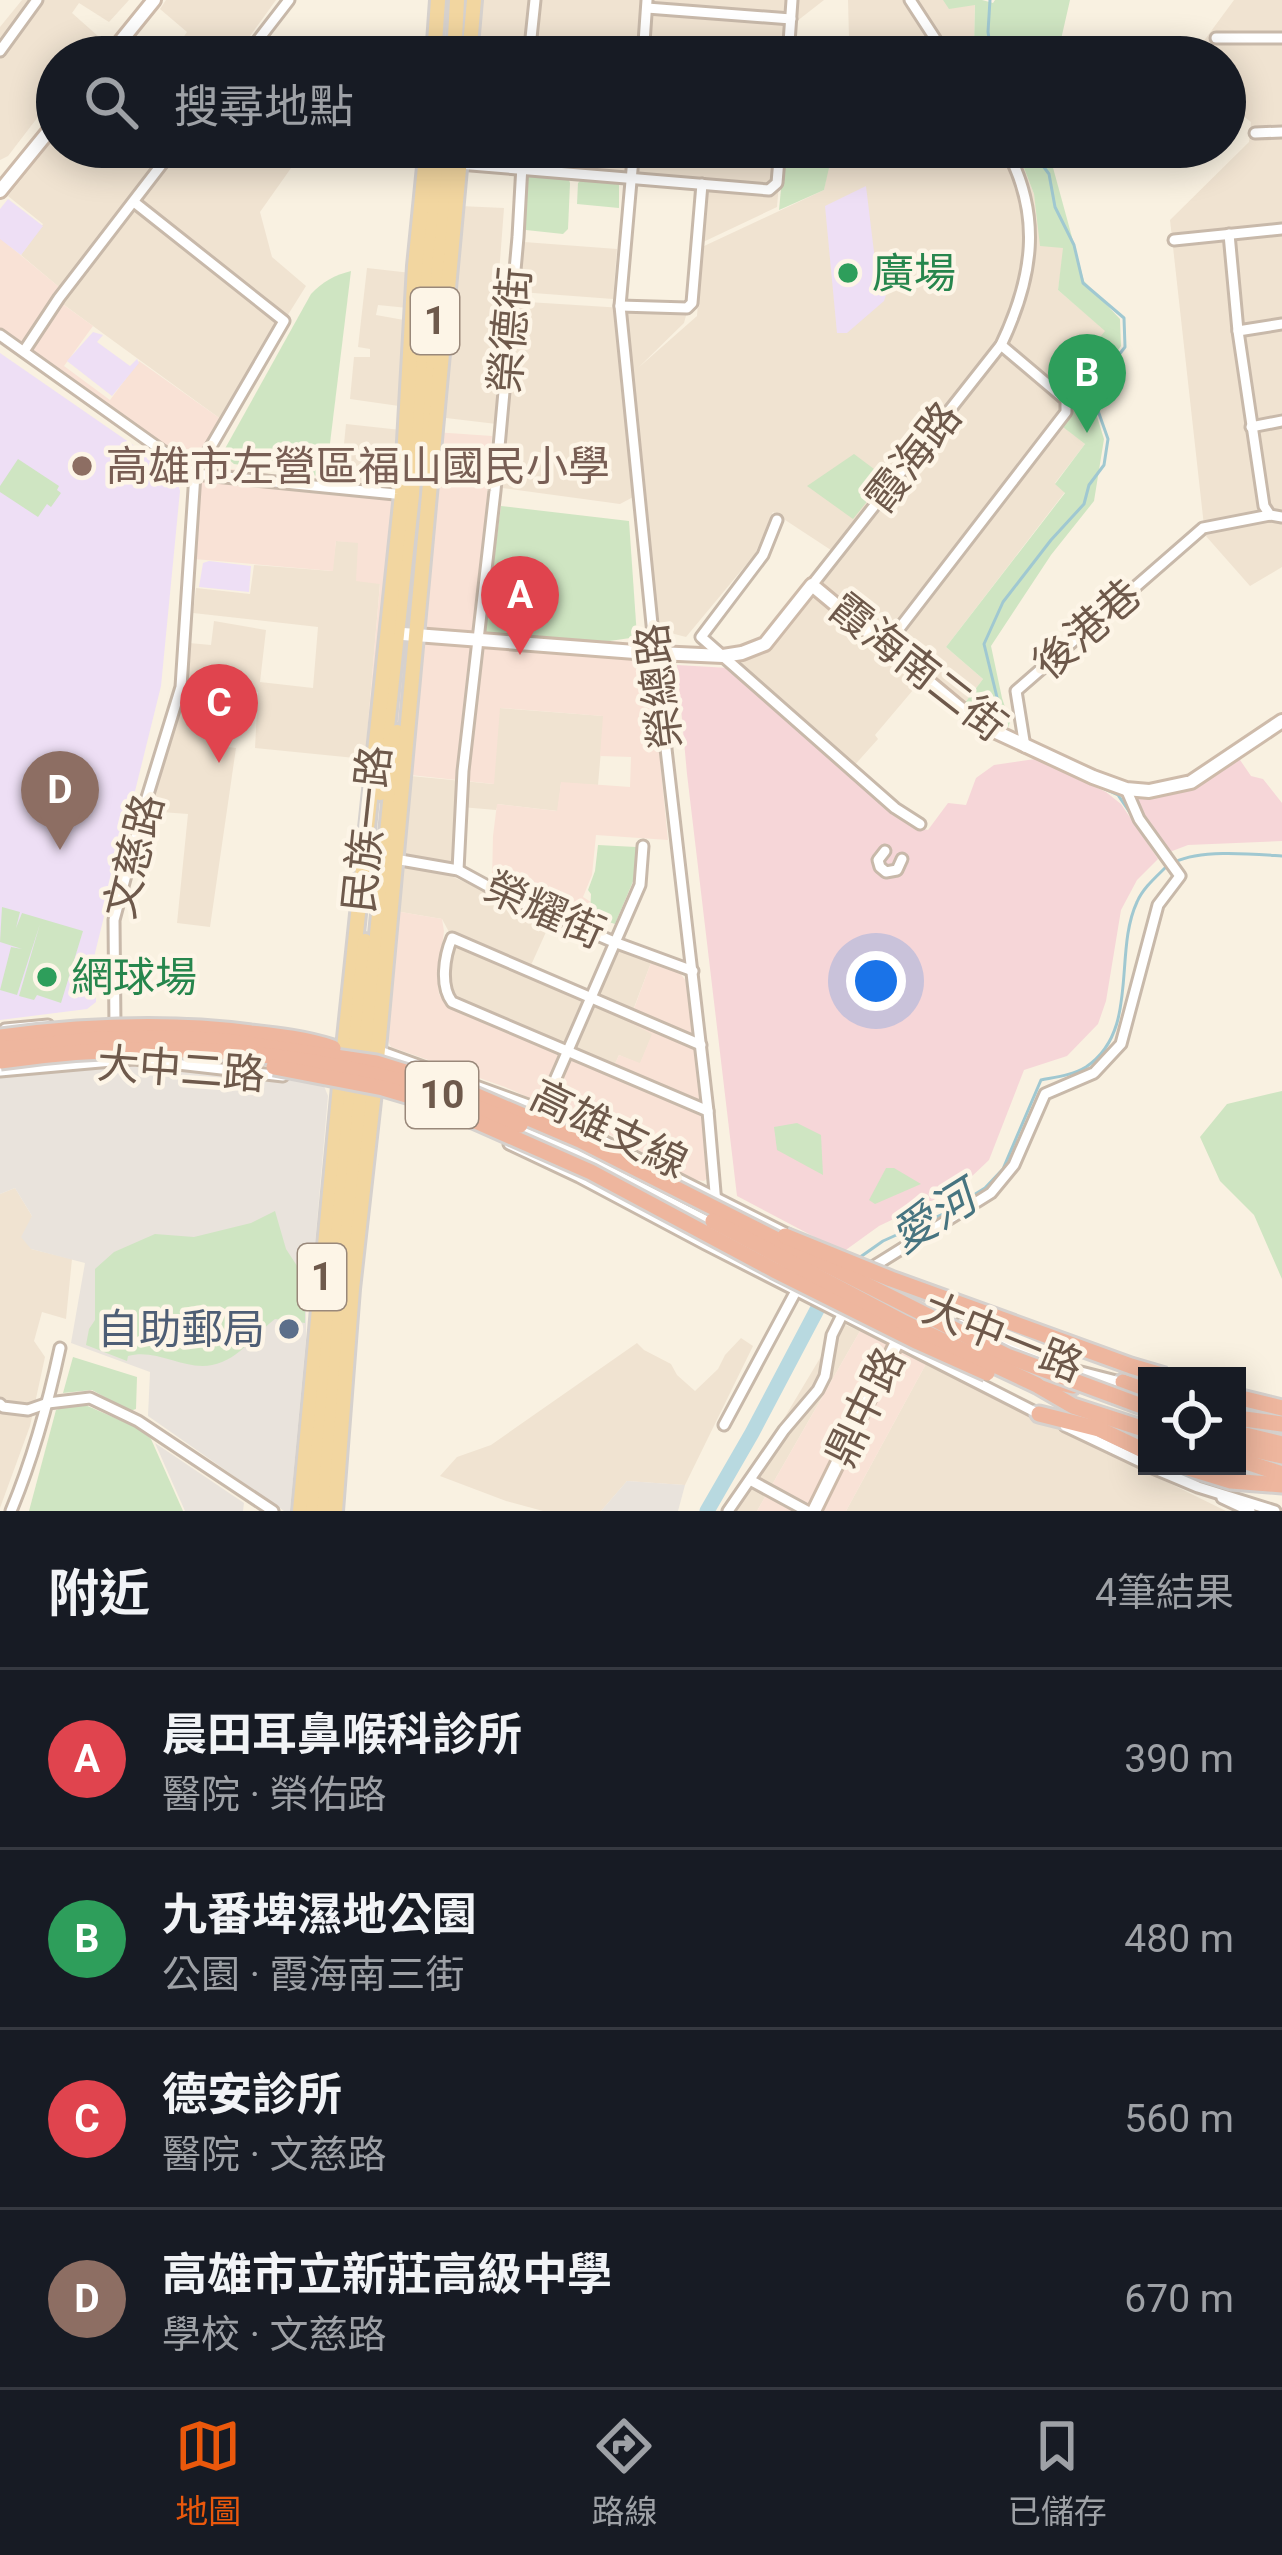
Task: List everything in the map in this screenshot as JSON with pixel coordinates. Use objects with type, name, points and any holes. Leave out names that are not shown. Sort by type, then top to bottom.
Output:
[{"type":"highway","name":"高雄支線","points":[[0,1039],[64,1028],[211,1028],[364,1049],[580,1140],[1007,1356],[1138,1394]]},
{"type":"highway","name":"高雄支線","points":[[0,1061],[98,1051],[182,1050],[329,1065],[409,1084],[461,1101],[617,1169],[843,1286],[1040,1399],[1138,1419]]},
{"type":"highway","points":[[182,1050],[383,1088],[437,1104],[591,1172],[918,1342],[1138,1447]]},
{"type":"highway","points":[[404,1098],[573,1156],[812,1282],[843,1286]]},
{"type":"highway","points":[[662,1183],[891,1279],[1140,1367]]},
{"type":"highway","points":[[914,1313],[988,1354],[1051,1381],[1138,1396]]},
{"type":"highway","points":[[1123,1382],[1138,1391]]},
{"type":"highway","points":[[1246,1398],[1282,1408]]},
{"type":"highway","points":[[1040,1399],[1138,1427]]},
{"type":"highway","points":[[1040,1399],[1138,1437]]},
{"type":"highway","points":[[1246,1419],[1282,1423]]},
{"type":"highway","points":[[1246,1421],[1282,1434]]},
{"type":"highway","points":[[1246,1435],[1282,1444]]},
{"type":"highway","points":[[1246,1448],[1282,1456]]},
{"type":"highway","points":[[1246,1464],[1280,1481]]},
{"type":"highway","points":[[1211,1475],[1231,1481],[1280,1481]]},
{"type":"highway","points":[[1235,1475],[1280,1481]]},
{"type":"main road","points":[[439,36],[442,0]]},
{"type":"main road","points":[[455,36],[457,0]]},
{"type":"main road","points":[[471,36],[474,0]]},
{"type":"main road","name":"民族一路","points":[[416,496],[415,266],[425,168]]},
{"type":"main road","name":"民族一路","points":[[416,496],[425,267],[434,168]]},
{"type":"main road","name":"民族一路","points":[[301,1511],[364,1049],[451,168]]},
{"type":"main road","name":"民族一路","points":[[314,1511],[380,855]]},
{"type":"main road","name":"民族一路","points":[[335,1511],[333,1474],[356,1089]]},
{"type":"main road","name":"民族一路","points":[[324,1511],[333,1474]]},
{"type":"street","points":[[0,51],[38,0]]},
{"type":"street","points":[[125,36],[154,0]]},
{"type":"street","points":[[262,36],[290,0]]},
{"type":"street","points":[[532,36],[535,0]]},
{"type":"street","points":[[790,36],[793,0]]},
{"type":"street","points":[[910,0],[933,36]]},
{"type":"street","points":[[645,36],[647,4],[791,20]]},
{"type":"street","points":[[1246,38],[1282,38]]},
{"type":"street","points":[[1255,133],[1282,132]]},
{"type":"street","points":[[0,191],[36,147]]},
{"type":"street","points":[[24,351],[159,168]]},
{"type":"street","points":[[516,168],[769,190],[777,183],[778,168]]},
{"type":"street","name":"榮總路","points":[[632,168],[620,305],[708,1111],[714,1218]]},
{"type":"street","name":"霞海路","points":[[404,635],[723,656],[765,644],[1001,345],[1023,296],[1030,249],[1026,205],[1016,168]]},
{"type":"street","name":"榮德街","points":[[458,870],[463,771],[496,491],[522,169]]},
{"type":"street","points":[[620,305],[687,308],[692,302],[702,184]]},
{"type":"street","name":"文慈路","points":[[116,1060],[114,920],[181,686],[195,474],[284,322],[134,202]]},
{"type":"street","points":[[1174,240],[1282,229]]},
{"type":"street","name":"後港巷","points":[[1229,234],[1256,463],[1264,506],[1276,516]]},
{"type":"street","points":[[1238,331],[1282,324]]},
{"type":"street","points":[[0,335],[195,474],[416,496]]},
{"type":"street","points":[[885,647],[1066,412],[1066,400],[1001,345]]},
{"type":"street","points":[[1251,427],[1282,421]]},
{"type":"street","name":"後港巷","points":[[1025,747],[1016,691],[1203,528],[1276,516]]},
{"type":"street","points":[[777,520],[763,555],[701,637],[895,808],[920,824]]},
{"type":"street","name":"霞海南二街","points":[[812,586],[980,724],[1025,747]]},
{"type":"street","points":[[1025,747],[1126,789],[1149,791],[1191,782],[1282,721]]},
{"type":"street","points":[[861,1274],[991,1193],[1014,1165],[1045,1094],[1094,1072],[1121,1044],[1158,905],[1180,876],[1139,819],[1126,789]]},
{"type":"street","points":[[542,1111],[640,885],[643,846]]},
{"type":"street","points":[[885,850],[878,860],[882,870],[897,871],[902,860]]},
{"type":"street","name":"榮耀街","points":[[380,855],[458,870],[504,895],[693,971]]},
{"type":"street","points":[[701,1045],[452,938],[445,968],[446,993],[452,1002],[708,1111]]},
{"type":"street","name":"大中二路","points":[[0,1039],[33,1025],[162,1026],[266,1032],[364,1049]]},
{"type":"street","name":"大中一路","points":[[364,1049],[542,1111],[800,1240],[861,1274],[914,1313]]},
{"type":"street","name":"大中二路","points":[[0,1071],[134,1059],[266,1072],[356,1089]]},
{"type":"street","points":[[404,1098],[394,1085],[399,1070],[423,1067]]},
{"type":"street","name":"大中一路","points":[[356,1089],[404,1098],[417,1094],[481,1114],[784,1249],[843,1286],[1042,1362],[1123,1382]]},
{"type":"street","name":"大中一路","points":[[404,1098],[579,1177],[897,1342],[1040,1399],[1138,1460]]},
{"type":"street","name":"大中一路","points":[[714,1218],[740,1262]]},
{"type":"street","points":[[784,1249],[800,1240]]},
{"type":"street","points":[[724,1425],[796,1291]]},
{"type":"street","points":[[728,1511],[818,1390],[832,1335],[843,1313]]},
{"type":"street","name":"鼎中路","points":[[810,1511],[914,1313]]},
{"type":"street","points":[[11,1511],[48,1403],[61,1348]]},
{"type":"street","points":[[0,1404],[28,1410],[90,1398],[138,1421],[273,1511]]},
{"type":"street","name":"大中一路","points":[[1169,1475],[1276,1511]]},
{"type":"street","points":[[750,1480],[810,1511]]},
{"type":"street","points":[[1198,1487],[1250,1511]]},
{"type":"shaded area","points":[[22,0],[129,0],[109,22],[79,3],[72,13],[98,36],[36,36],[36,119],[0,160],[0,27]]},
{"type":"shaded area","points":[[166,0],[276,0],[250,36],[184,36],[187,32],[160,9]]},
{"type":"shaded area","points":[[480,0],[824,0],[792,25],[791,36],[477,36]]},
{"type":"shaded area","points":[[848,0],[975,0],[974,36],[849,36]]},
{"type":"shaded area","points":[[1234,0],[1282,0],[1282,567],[1250,586],[1205,535],[1170,220],[1223,168],[1246,168],[1251,122],[1246,118],[1246,36],[1207,36]]},
{"type":"shaded area","points":[[36,161],[36,168],[152,168],[59,287],[21,255],[43,224],[8,196]]},
{"type":"shaded area","points":[[163,168],[291,168],[260,212],[272,257],[306,286],[222,420],[60,302]]},
{"type":"shaded area","points":[[564,168],[780,168],[777,207],[701,243],[706,181]]},
{"type":"shaded area","points":[[828,168],[1024,168],[1038,217],[1064,248],[1058,290],[1106,331],[1061,386],[1072,397],[1073,413],[1064,427],[1085,444],[1055,483],[1065,492],[946,647],[983,679],[964,704],[924,677],[852,768],[738,667],[774,644],[843,558],[773,512],[755,554],[686,637],[659,630],[633,372],[620,382],[635,496],[620,504],[502,488],[505,425],[446,418],[443,410],[460,206],[504,208],[497,300],[687,312],[684,323],[638,368],[697,316],[702,247],[824,190]]},
{"type":"shaded area","points":[[866,186],[878,285],[888,289],[884,301],[847,333],[837,333],[825,206]]},
{"type":"shaded area","points":[[8,199],[43,226],[21,255],[0,239],[0,209]]},
{"type":"shaded area","points":[[0,238],[59,287],[54,298],[93,326],[64,366],[110,400],[139,361],[222,420],[202,455],[217,467],[416,491],[420,431],[492,436],[475,643],[644,658],[651,669],[668,840],[596,835],[592,875],[583,897],[591,902],[584,919],[492,881],[497,804],[557,811],[561,782],[630,787],[631,757],[600,756],[603,716],[500,708],[494,784],[364,770],[380,584],[356,581],[358,543],[336,541],[333,571],[194,559],[200,481],[0,330]]},
{"type":"shaded area","points":[[524,242],[617,249],[613,299],[520,292]]},
{"type":"shaded area","points":[[367,268],[411,273],[408,308],[378,305],[376,315],[404,320],[399,406],[350,399],[354,357],[370,357],[370,349],[358,347]]},
{"type":"shaded area","points":[[93,332],[103,335],[97,342],[130,366],[137,359],[139,363],[112,396],[67,361]]},
{"type":"shaded area","points":[[0,353],[175,474],[180,491],[161,686],[95,953],[96,1002],[87,1009],[0,1020]]},
{"type":"shaded area","points":[[346,424],[401,430],[394,490],[340,484]]},
{"type":"shaded area","points":[[336,541],[358,542],[380,583],[365,759],[255,748],[258,692],[217,686],[212,745],[236,748],[210,927],[177,923],[188,814],[148,811],[188,688],[189,643],[211,645],[214,621],[266,630],[260,682],[313,688],[318,627],[193,613],[196,588],[250,594],[254,565],[332,571]]},
{"type":"shaded area","points":[[203,563],[251,566],[249,592],[199,587]]},
{"type":"shaded area","points":[[677,665],[729,668],[884,807],[916,827],[928,830],[948,803],[966,805],[976,778],[994,765],[1035,759],[1106,792],[1121,804],[1158,859],[1137,880],[1121,910],[1098,1024],[1067,1056],[1024,1070],[989,1160],[948,1193],[879,1226],[843,1252],[737,1196]]},
{"type":"shaded area","points":[[499,708],[604,716],[598,785],[561,783],[558,811],[498,804],[496,810],[461,807],[451,876],[551,921],[527,974],[585,999],[610,944],[652,960],[629,1021],[653,1033],[640,1064],[619,1055],[614,1066],[457,998],[450,989],[449,932],[442,919],[395,911],[411,776],[493,784]]},
{"type":"shaded area","points":[[1238,757],[1251,776],[1263,779],[1282,803],[1282,841],[1188,845],[1167,853],[1133,794],[1158,795]]},
{"type":"shaded area","points":[[395,911],[442,919],[438,980],[445,1003],[611,1072],[619,1055],[640,1063],[652,1034],[629,1022],[652,960],[679,972],[687,982],[710,1176],[704,1181],[691,1179],[603,1131],[505,1087],[391,1047],[384,1032]]},
{"type":"shaded area","points":[[152,1065],[220,1068],[324,1086],[328,1096],[290,1511],[148,1416],[150,1372],[71,1343],[85,1263],[31,1249],[21,1237],[32,1216],[15,1188],[0,1194],[0,1078]]},
{"type":"shaded area","points":[[15,1188],[32,1216],[31,1249],[72,1259],[66,1319],[42,1312],[34,1341],[45,1357],[30,1426],[0,1508],[0,1194]]},
{"type":"shaded area","points":[[841,1323],[860,1331],[757,1511],[723,1511],[755,1467]]},
{"type":"shaded area","points":[[860,1331],[927,1362],[846,1511],[757,1511]]},
{"type":"shaded area","points":[[741,1338],[753,1346],[685,1485],[627,1481],[601,1511],[543,1511],[440,1476],[457,1457],[491,1445],[637,1343],[671,1364],[695,1391]]},
{"type":"shaded area","points":[[927,1362],[1138,1468],[1138,1475],[1153,1475],[1226,1511],[846,1511]]},
{"type":"shaded area","points":[[155,1443],[244,1503],[243,1511],[185,1511]]},
{"type":"shaded area","points":[[627,1481],[685,1485],[678,1511],[601,1511]]},
{"type":"green space","points":[[943,0],[1070,0],[1062,36],[974,36],[975,5],[949,9]]},
{"type":"green space","points":[[783,168],[829,168],[824,190],[779,210]]},
{"type":"green space","points":[[1024,168],[1053,168],[1084,281],[1120,319],[1121,346],[1089,391],[1104,439],[1094,501],[1051,555],[991,646],[1008,728],[964,704],[983,679],[946,647],[1065,493],[1055,484],[1085,444],[1063,427],[1073,413],[1072,397],[1060,386],[1105,331],[1058,290],[1063,248],[1040,246],[1034,194]]},
{"type":"green space","points":[[530,174],[568,177],[568,229],[563,234],[526,230],[521,224],[524,180]]},
{"type":"green space","points":[[583,178],[619,181],[619,208],[577,204],[578,183]]},
{"type":"green space","points":[[351,271],[327,468],[319,476],[234,464],[222,454],[311,294]]},
{"type":"green space","points":[[854,454],[886,478],[853,519],[807,486]]},
{"type":"green space","points":[[18,459],[59,486],[61,493],[38,517],[0,492]]},
{"type":"green space","points":[[501,506],[629,521],[637,637],[589,644],[483,638]]},
{"type":"green space","points":[[598,845],[636,847],[637,872],[615,924],[590,916],[588,890]]},
{"type":"green space","points":[[2,907],[20,912],[16,928],[22,913],[83,931],[61,1003],[37,995],[34,1000],[19,996],[40,924],[17,995],[0,990],[11,947],[22,949],[0,942]]},
{"type":"green space","points":[[1282,1091],[1282,1279],[1254,1215],[1220,1181],[1200,1137],[1227,1104]]},
{"type":"green space","points":[[797,1123],[821,1135],[823,1175],[777,1150],[774,1127]]},
{"type":"green space","points":[[886,1168],[921,1184],[875,1204],[869,1200]]},
{"type":"green space","points":[[275,1211],[286,1249],[305,1278],[305,1323],[275,1319],[236,1354],[210,1365],[140,1354],[128,1356],[127,1361],[86,1345],[95,1320],[95,1269],[114,1252],[155,1234],[194,1237],[251,1223]]},
{"type":"green space","points":[[73,1357],[137,1377],[136,1409],[130,1411],[92,1390],[63,1393]]},
{"type":"green space","points":[[83,1404],[138,1428],[151,1439],[183,1511],[29,1511],[56,1410]]},
{"type":"waterway","points":[[989,36],[990,0]]},
{"type":"waterway","points":[[1003,722],[984,644],[1003,602],[1084,504],[1089,485],[1104,465],[1108,439],[1091,391],[1125,347],[1124,318],[1083,283],[1045,168]]},
{"type":"waterway","points":[[1036,758],[1080,778]]},
{"type":"waterway","points":[[1089,782],[1118,795],[1135,820]]},
{"type":"waterway","points":[[1175,862],[1213,854],[1282,856]]},
{"type":"waterway","name":"愛河","points":[[856,1260],[985,1188],[1003,1169],[1041,1080],[1081,1070],[1103,1052],[1120,1012],[1130,922],[1146,887],[1167,866]]},
{"type":"waterway","name":"愛河","points":[[707,1511],[828,1289]]},
{"type":"place","name":"廣場","points":[[848,273]]},
{"type":"place","name":"九番埤濕地公園","points":[[1087,433]]},
{"type":"place","name":"高雄市左營區福山國民小學","points":[[82,466]]},
{"type":"place","name":"晨田耳鼻喉科診所","points":[[520,655]]},
{"type":"place","name":"德安診所","points":[[219,763]]},
{"type":"place","name":"高雄市立新莊高級中學","points":[[60,850]]},
{"type":"place","name":"網球場","points":[[47,977]]},
{"type":"place","name":"自助郵局","points":[[289,1329]]}]
